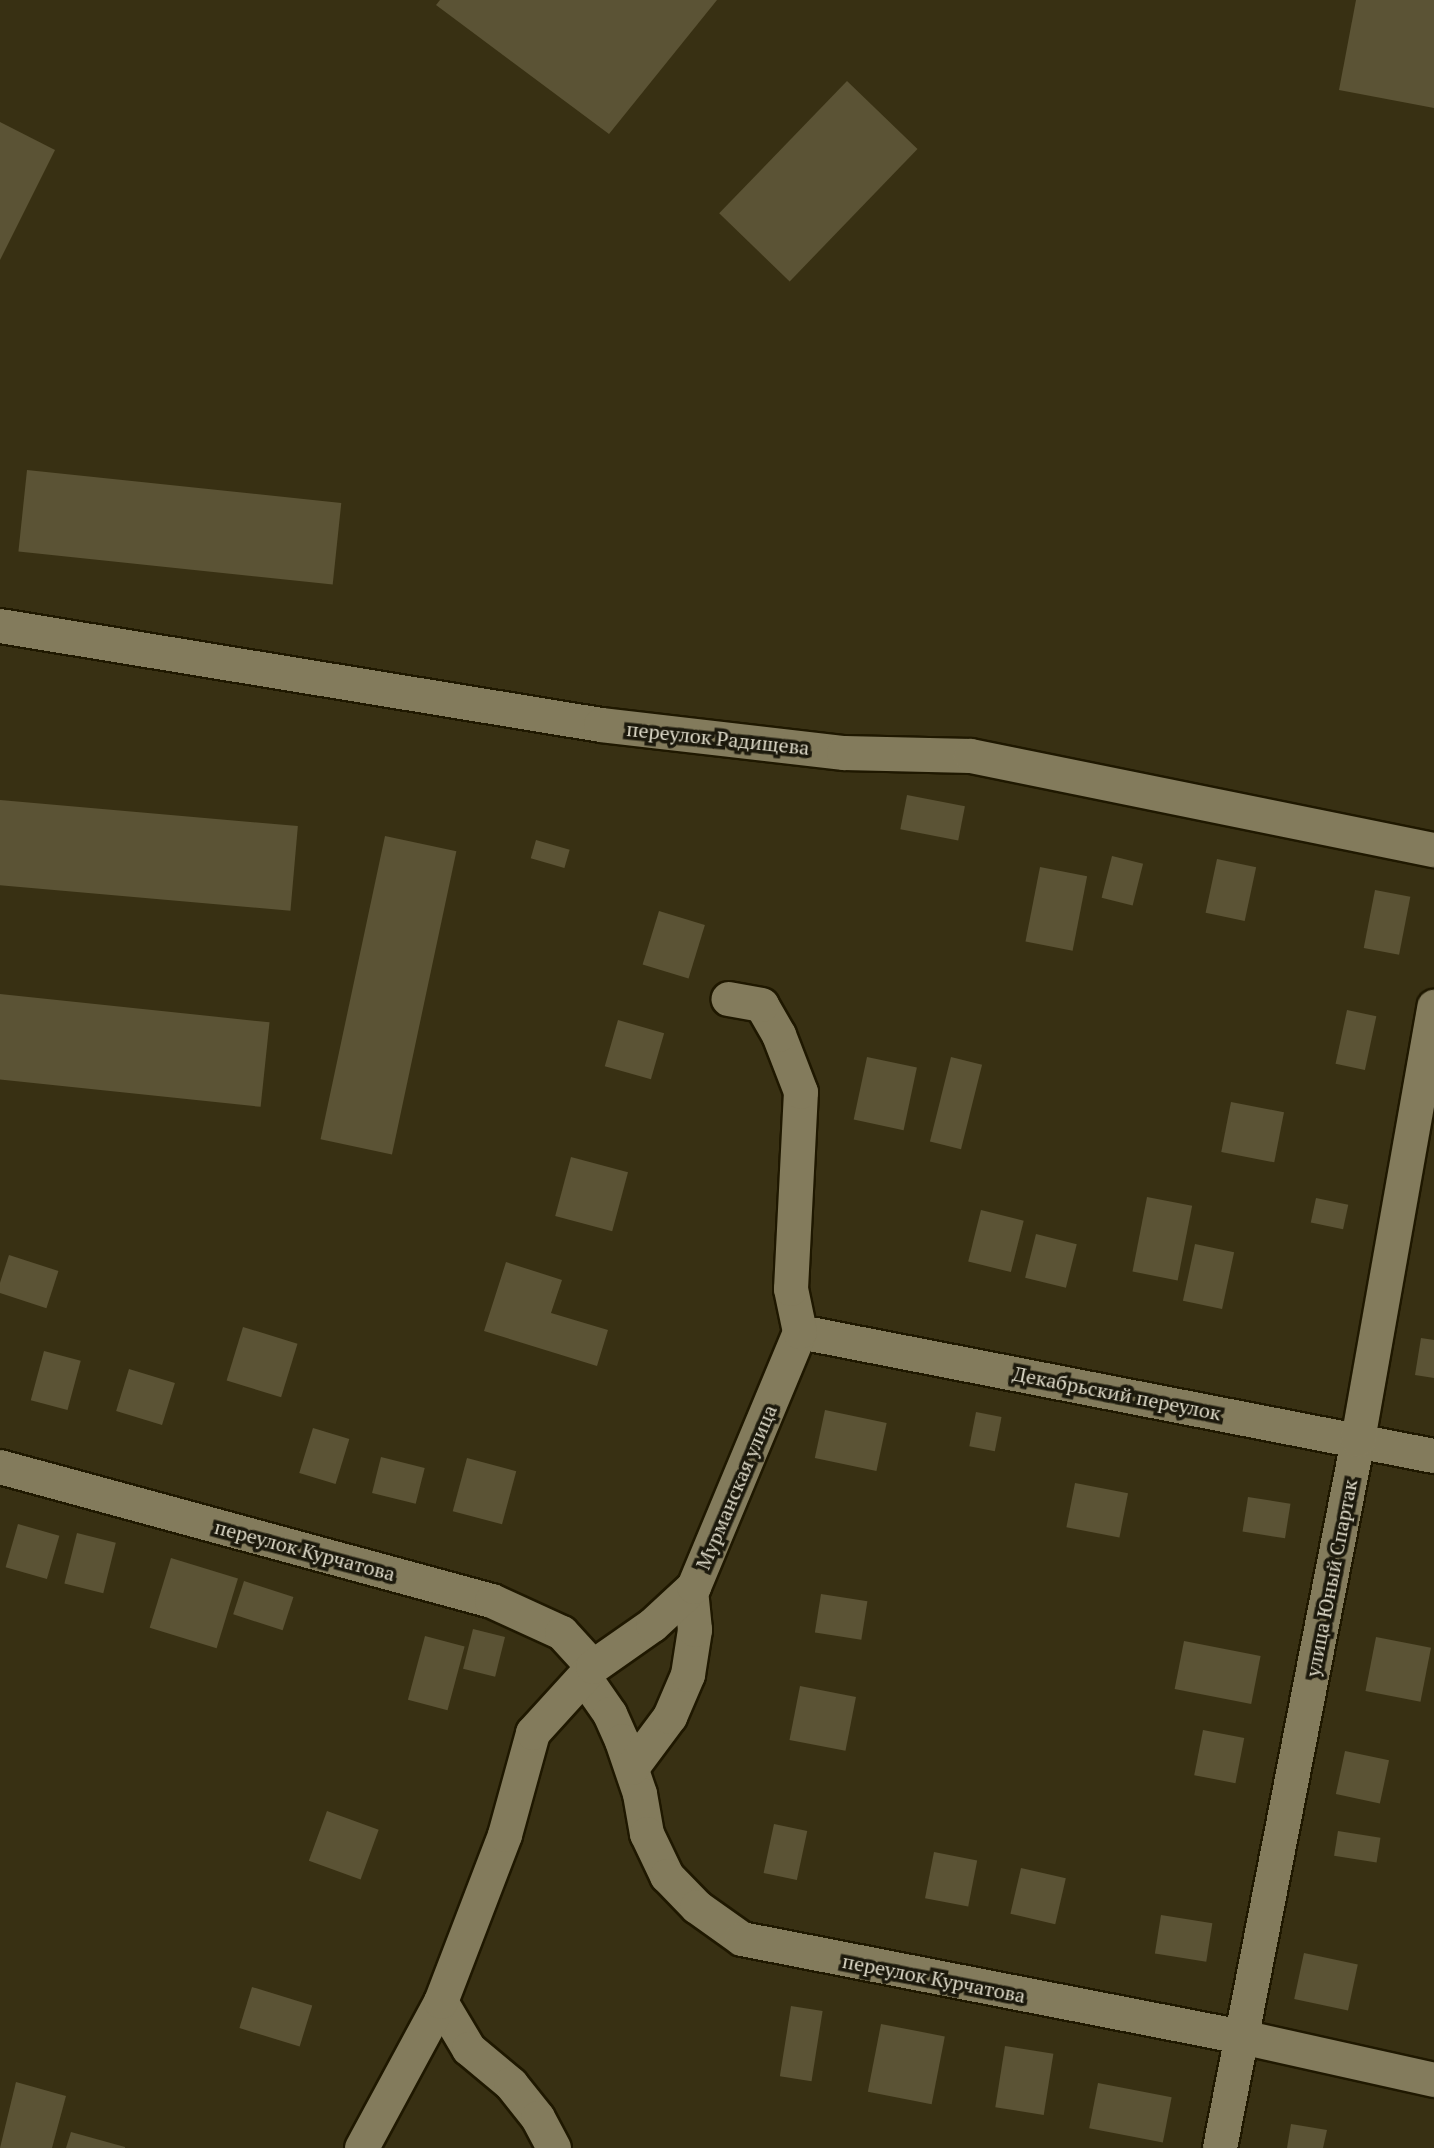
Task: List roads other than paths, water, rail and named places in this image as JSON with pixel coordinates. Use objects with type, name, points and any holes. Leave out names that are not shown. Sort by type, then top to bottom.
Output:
[{"type":"street","name":"переулок Радищева","points":[[0,626],[601,725],[844,753],[971,756],[1434,850]]},
{"type":"street","points":[[729,999],[762,1005],[779,1035],[801,1092],[791,1289],[800,1332]]},
{"type":"street","name":"улица Юный Спартак","points":[[1220,2148],[1358,1440],[1434,1007]]},
{"type":"street","name":"Декабрьский переулок","points":[[800,1332],[1434,1456]]},
{"type":"street","name":"Мурманская улица","points":[[362,2148],[441,2002],[505,1835],[533,1733],[561,1699],[589,1673],[653,1625],[691,1590],[800,1332]]},
{"type":"street","name":"переулок Курчатова","points":[[0,1467],[492,1601],[562,1633],[589,1673],[610,1714],[632,1768],[647,1834],[667,1876],[697,1907],[742,1939],[1242,2037],[1434,2080]]},
{"type":"street","points":[[632,1768],[670,1717],[688,1675],[695,1630],[691,1590]]},
{"type":"street","points":[[441,2002],[469,2049],[511,2084],[538,2118],[554,2148]]}]
